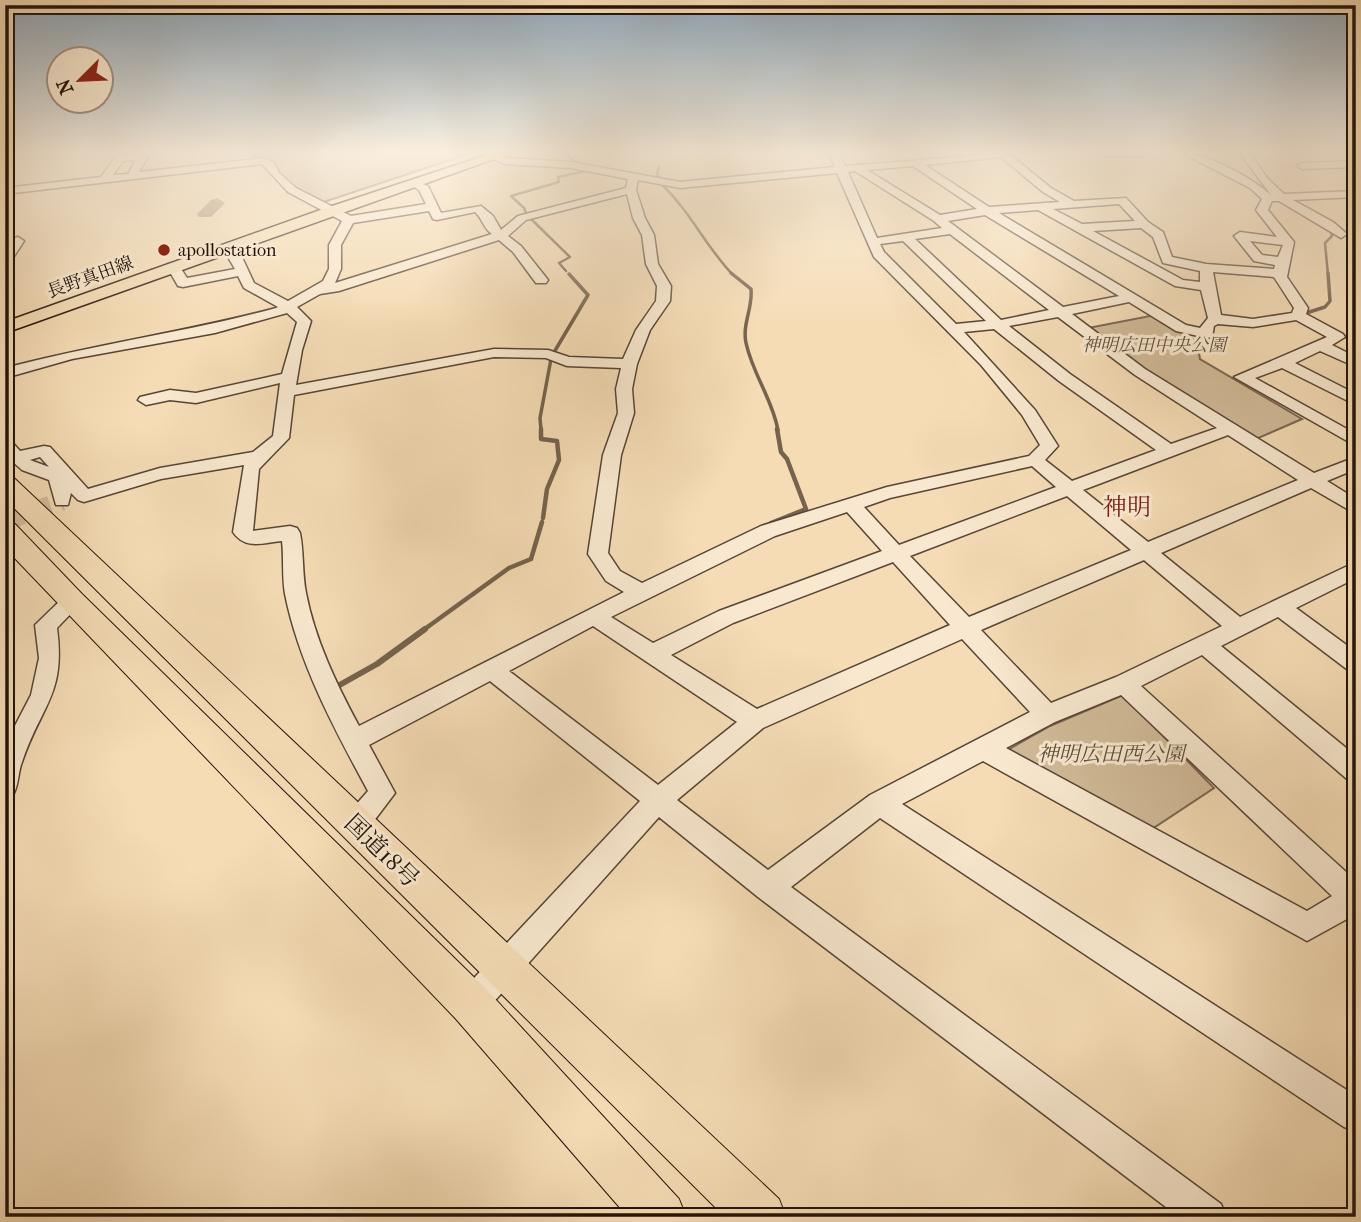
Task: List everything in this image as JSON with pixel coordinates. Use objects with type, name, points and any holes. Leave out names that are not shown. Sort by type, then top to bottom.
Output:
[{"type":"highway","name":"国道18号","points":[[9,462],[355,825],[761,1217]]},
{"type":"highway","name":"国道18号","points":[[5,531],[72,602],[471,1004],[661,1217]]},
{"type":"main road","name":"長野真田線","points":[[5,328],[324,210]]},
{"type":"main road","name":"長野真田線","points":[[5,319],[324,210]]},
{"type":"street","points":[[329,210],[349,220],[412,210]]},
{"type":"street","points":[[433,210],[437,217],[468,210]]},
{"type":"street","points":[[479,210],[489,218],[491,229],[517,249],[541,281]]},
{"type":"street","points":[[316,290],[358,281],[502,235],[522,218],[548,210]]},
{"type":"street","points":[[637,210],[648,235],[652,264],[664,285],[663,301],[643,330],[629,364],[624,389],[626,413],[612,455],[598,554],[613,576],[641,592]]},
{"type":"street","points":[[353,741],[641,592],[768,531],[887,494],[1035,460],[1049,446],[1029,413],[954,329],[878,254],[862,210]]},
{"type":"street","points":[[922,210],[938,219],[1140,372],[1356,508]]},
{"type":"street","points":[[938,219],[998,210]]},
{"type":"street","points":[[1048,210],[1180,283],[1207,287]]},
{"type":"street","points":[[1131,210],[1159,235],[1167,260],[1206,268],[1280,267]]},
{"type":"street","points":[[1262,210],[1288,242]]},
{"type":"street","points":[[1304,210],[1341,234]]},
{"type":"street","points":[[987,211],[1181,328],[1207,334],[1207,325],[1215,319],[1253,323],[1298,316],[1338,337],[1283,363],[1242,377],[1356,441]]},
{"type":"street","points":[[5,373],[71,355],[215,329],[289,307],[329,283],[335,269],[335,245],[349,220]]},
{"type":"street","points":[[1081,228],[1144,224]]},
{"type":"street","points":[[873,242],[952,230]]},
{"type":"street","points":[[1280,267],[1258,258],[1240,236],[1288,242]]},
{"type":"street","points":[[906,237],[940,274],[1082,393],[1168,450]]},
{"type":"street","points":[[5,261],[18,241]]},
{"type":"street","points":[[1288,242],[1280,267],[1280,279],[1298,299],[1301,308],[1298,316]]},
{"type":"street","points":[[228,247],[234,253],[249,285],[289,307],[304,321],[292,348],[281,438],[258,457],[250,469],[243,531],[248,538],[290,533],[295,594],[311,648],[353,741],[382,793],[355,825]]},
{"type":"street","points":[[173,267],[183,283],[242,271]]},
{"type":"street","points":[[1206,268],[1207,287],[1215,319]]},
{"type":"street","points":[[954,329],[1000,324],[1131,298]]},
{"type":"street","points":[[1322,346],[1356,363]]},
{"type":"street","points":[[146,400],[170,395],[196,398],[494,353],[548,354],[567,361],[629,364]]},
{"type":"street","points":[[1283,363],[1356,400]]},
{"type":"street","points":[[650,655],[726,617],[1231,428]]},
{"type":"street","points":[[9,462],[44,451],[84,496],[160,474],[258,457]]},
{"type":"street","points":[[1035,460],[1237,626]]},
{"type":"street","points":[[9,462],[51,472],[62,488],[62,501]]},
{"type":"street","points":[[471,1004],[657,801],[755,721],[965,628],[1356,462]]},
{"type":"street","points":[[851,505],[1048,715]]},
{"type":"street","points":[[768,887],[879,803],[1048,715],[1124,684],[1237,626],[1353,573]]},
{"type":"street","points":[[5,785],[9,762],[42,696],[50,659],[46,625],[72,602]]},
{"type":"street","points":[[1280,607],[1356,664]]},
{"type":"street","points":[[595,617],[755,721]]},
{"type":"street","points":[[1203,643],[1356,771]]},
{"type":"street","points":[[491,669],[768,887],[1208,1217]]},
{"type":"street","points":[[985,749],[1307,927],[1355,900],[1124,684]]},
{"type":"street","points":[[879,803],[1356,1115]]},
{"type":"green space","name":"神明広田中央公園","points":[[1155,315],[1197,342],[1200,359],[1302,419],[1256,439],[1136,366],[1088,328]]},
{"type":"green space","name":"神明広田西公園","points":[[1123,695],[1214,788],[1149,831],[1004,752],[1050,726]]},
{"type":"waterway","points":[[205,214],[209,210]]},
{"type":"waterway","points":[[525,210],[527,216]]},
{"type":"waterway","points":[[684,210],[732,274]]},
{"type":"waterway","points":[[529,217],[570,257],[559,263],[566,271]]},
{"type":"waterway","points":[[1328,275],[1325,243],[1332,236],[1330,229]]},
{"type":"waterway","points":[[1303,314],[1325,307],[1330,301],[1328,273]]},
{"type":"waterway","points":[[553,354],[588,295],[569,274]]},
{"type":"waterway","points":[[732,274],[751,289],[745,329],[746,343],[778,430]]},
{"type":"waterway","points":[[1339,334],[1356,341]]},
{"type":"waterway","points":[[541,430],[540,418],[551,359]]},
{"type":"waterway","points":[[771,523],[806,509],[787,459],[781,452],[777,429]]},
{"type":"waterway","points":[[541,430],[541,439],[557,441],[559,460],[547,489],[543,518]]},
{"type":"waterway","points":[[422,631],[509,568],[531,559],[542,522]]},
{"type":"waterway","points":[[336,687],[377,664],[425,629]]},
{"type":"tunnel","points":[[5,521],[62,501]]},
{"type":"place","name":"apollostation","points":[[164,250]]},
{"type":"district","name":"神明","points":[[1127,507]]}]
